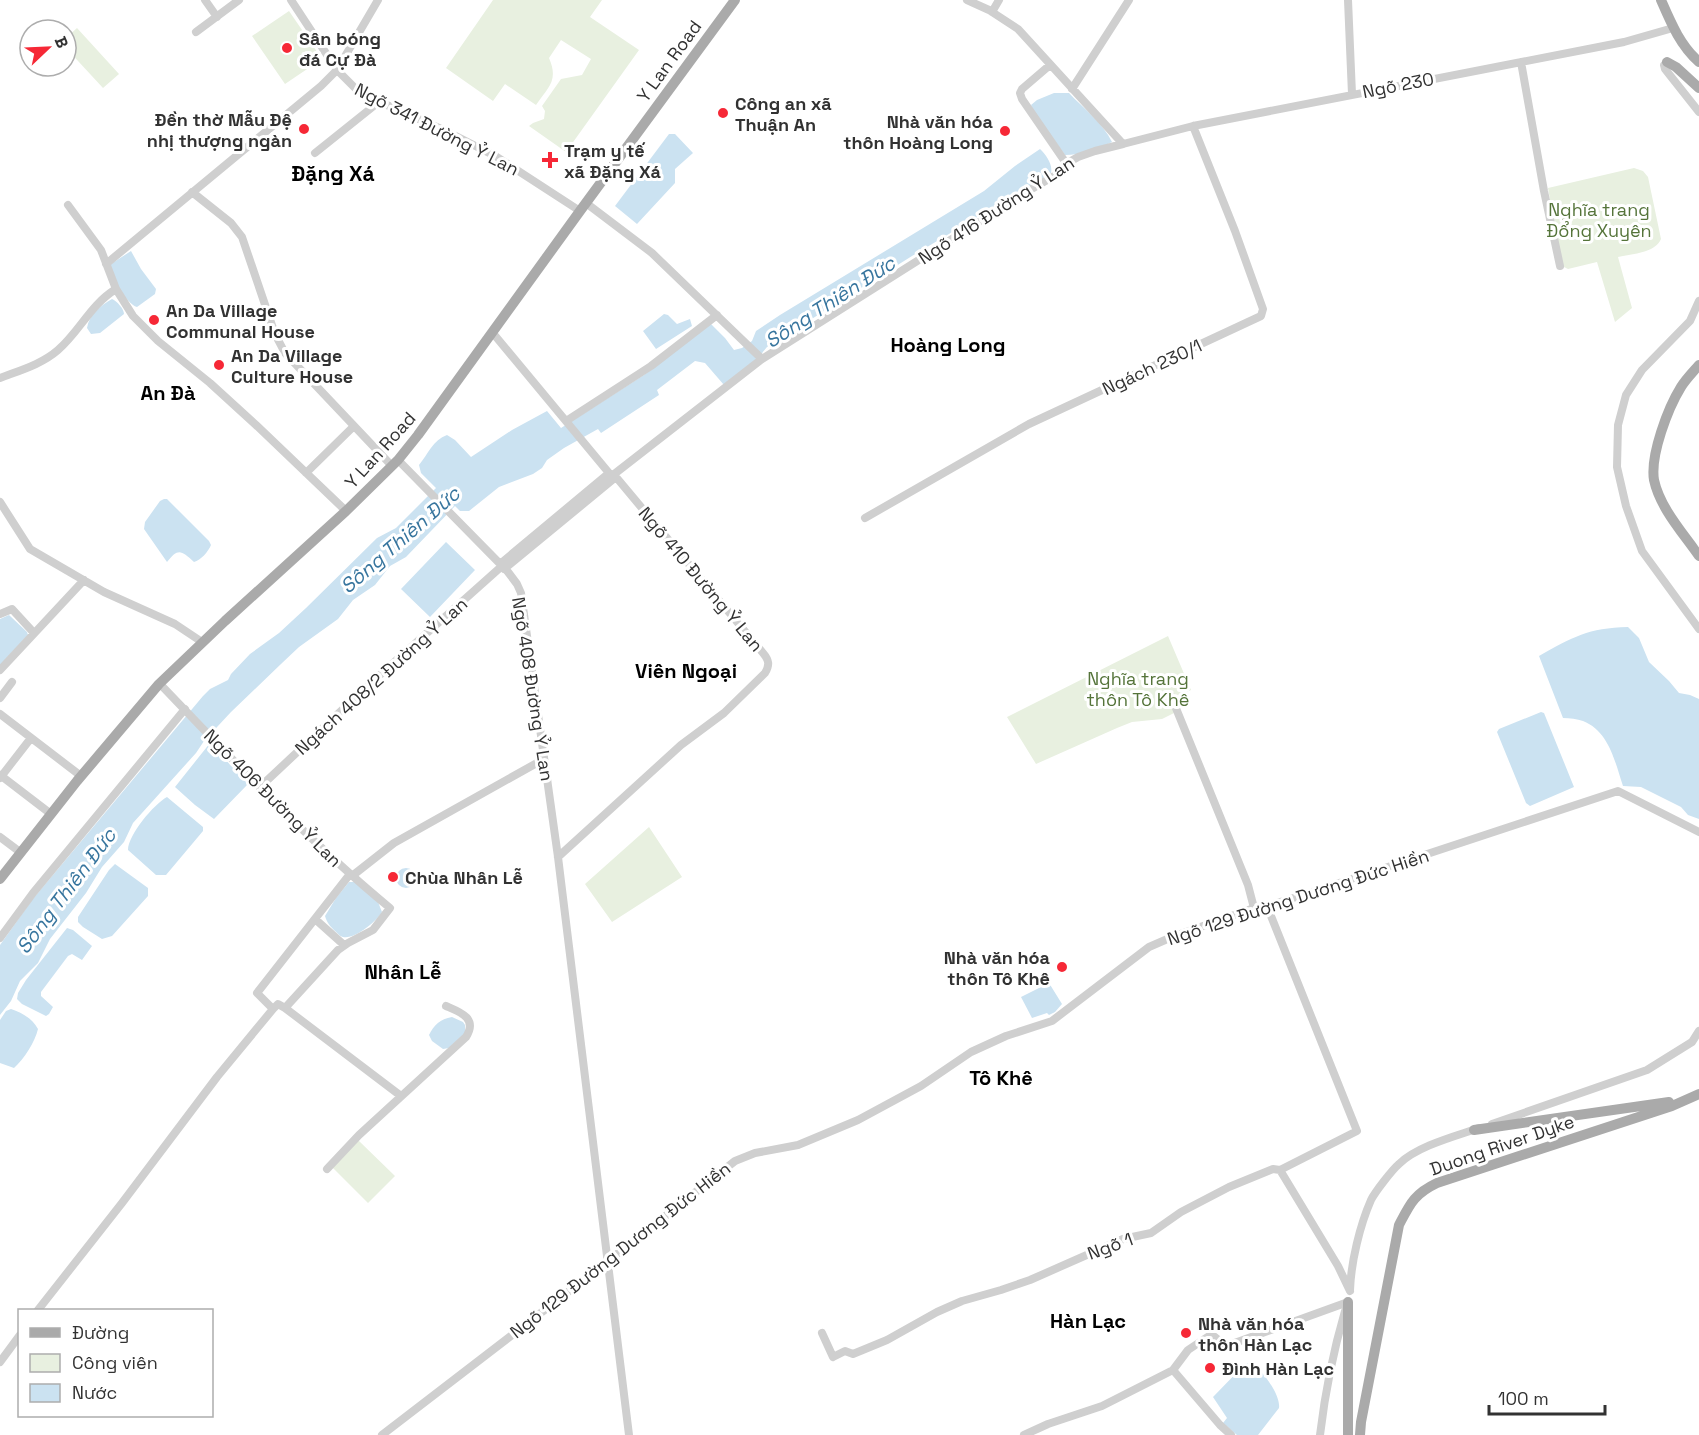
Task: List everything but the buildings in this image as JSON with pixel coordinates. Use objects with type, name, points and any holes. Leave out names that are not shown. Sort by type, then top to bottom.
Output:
[{"type":"main road","name":"Y Lan Road","points":[[0,879],[81,776],[160,684],[202,642],[346,512],[395,463],[418,435],[735,0]]},
{"type":"main road","points":[[1661,0],[1673,28],[1687,51],[1699,62]]},
{"type":"main road","points":[[1667,62],[1699,88]]},
{"type":"main road","points":[[1699,365],[1672,402],[1655,455],[1654,478],[1659,495],[1668,512],[1699,556]]},
{"type":"main road","name":"Duong River Dyke","points":[[1360,1435],[1360,1422],[1399,1226],[1417,1194],[1437,1183],[1672,1106],[1699,1094]]},
{"type":"main road","points":[[1474,1130],[1688,1099]]},
{"type":"main road","points":[[1348,1435],[1349,1297]]},
{"type":"street","points":[[205,0],[217,17]]},
{"type":"street","points":[[196,32],[239,0]]},
{"type":"street","name":"Ngõ 341 Đường Ỷ Lan","points":[[291,0],[337,70],[356,88],[497,157],[634,238],[762,359]]},
{"type":"street","points":[[106,264],[321,86],[337,70],[378,0]]},
{"type":"street","points":[[968,0],[1018,29],[1123,144]]},
{"type":"street","points":[[992,12],[999,0]]},
{"type":"street","points":[[1072,89],[1129,0]]},
{"type":"street","points":[[1348,0],[1352,94]]},
{"type":"street","name":"Ngõ 230","points":[[1123,144],[1193,126],[1624,42],[1673,28]]},
{"type":"street","points":[[1521,62],[1560,266]]},
{"type":"street","points":[[1667,62],[1664,65],[1665,69],[1699,112]]},
{"type":"street","points":[[1050,65],[1022,88],[1020,93],[1068,166]]},
{"type":"street","points":[[315,153],[380,101]]},
{"type":"street","name":"Ngách 230/1","points":[[865,518],[1029,424],[1261,316],[1263,309],[1193,126]]},
{"type":"street","name":"Ngõ 416 Đường Ỷ Lan","points":[[557,521],[762,359],[1061,172],[1073,160],[1086,153],[1123,144]]},
{"type":"street","name":"Ngõ 408 Đường Ỷ Lan","points":[[192,192],[238,230],[271,324],[280,344],[292,361],[354,426],[419,481],[502,566],[516,584],[522,600],[558,857],[629,1435]]},
{"type":"street","points":[[68,205],[101,250],[116,289],[127,309],[146,329],[217,389],[346,512]]},
{"type":"street","points":[[0,378],[32,366],[52,355],[63,346],[98,303],[116,289]]},
{"type":"street","points":[[1699,301],[1690,321],[1642,370],[1626,395],[1618,425],[1617,467],[1626,506],[1642,551],[1699,629]]},
{"type":"street","points":[[566,421],[651,366],[717,315]]},
{"type":"street","name":"Ngõ 410 Đường Ỷ Lan","points":[[492,332],[768,659],[769,665],[765,673],[732,705],[681,745],[558,857]]},
{"type":"street","points":[[306,473],[354,426]]},
{"type":"street","points":[[0,502],[30,549],[104,592],[175,624],[202,642]]},
{"type":"street","name":"Ngách 408/2 Đường Ỷ Lan","points":[[260,787],[372,682],[502,566],[557,521]]},
{"type":"street","points":[[0,670],[84,580]]},
{"type":"street","points":[[0,614],[12,609],[34,633]]},
{"type":"street","points":[[0,698],[12,682]]},
{"type":"street","name":"Ngõ 406 Đường Ỷ Lan","points":[[160,684],[260,787],[351,875],[390,908],[373,930],[344,945]]},
{"type":"street","points":[[1171,696],[1248,885],[1254,908]]},
{"type":"street","points":[[0,938],[33,893],[184,709]]},
{"type":"street","points":[[0,714],[81,776]]},
{"type":"street","points":[[31,738],[0,776],[51,814]]},
{"type":"street","points":[[273,1008],[257,993],[351,875],[394,843],[544,759]]},
{"type":"street","name":"Ngõ 129 Đường Dương Đức Hiền","points":[[382,1435],[735,1161],[755,1154],[798,1145],[858,1120],[921,1086],[971,1052],[1006,1036],[1047,1023],[1149,947],[1254,908],[1267,906],[1618,791],[1699,832]]},
{"type":"street","points":[[0,837],[20,852]]},
{"type":"street","points":[[1267,906],[1357,1131],[1280,1170],[1338,1266],[1349,1297]]},
{"type":"street","points":[[285,1008],[344,945],[315,919]]},
{"type":"street","points":[[40,1309],[217,1077],[273,1008],[280,1004],[401,1096]]},
{"type":"street","points":[[327,1169],[359,1135],[469,1033],[469,1021],[465,1015],[446,1006]]},
{"type":"street","points":[[1320,1435],[1334,1348],[1349,1297],[1358,1239],[1371,1198],[1400,1163],[1427,1146],[1647,1070],[1692,1042],[1699,1031]]},
{"type":"street","name":"Ngõ 1","points":[[822,1333],[833,1357],[845,1351],[853,1354],[888,1340],[959,1302],[1020,1283],[1123,1239],[1151,1233],[1181,1212],[1229,1187],[1268,1171],[1280,1170]]},
{"type":"street","points":[[1024,1435],[1048,1424],[1092,1411],[1173,1370],[1188,1350],[1209,1336],[1228,1345],[1349,1297]]},
{"type":"street","points":[[0,1362],[18,1338]]},
{"type":"street","points":[[1173,1370],[1231,1435]]},
{"type":"green space","points":[[493,0],[602,0],[590,17],[639,50],[566,152],[529,126],[544,119],[545,111],[542,106],[561,79],[582,75],[591,59],[561,40],[549,58],[553,73],[551,83],[536,105],[505,84],[493,101],[446,68]]},
{"type":"green space","name":"Sân bóng đá Cự Đà","points":[[289,11],[322,59],[285,84],[252,36]]},
{"type":"green space","points":[[78,29],[119,74],[103,88],[78,61]]},
{"type":"green space","name":"Nghĩa trang Đổng Xuyên","points":[[1634,168],[1643,171],[1648,177],[1661,239],[1658,244],[1648,250],[1618,257],[1632,308],[1615,322],[1597,262],[1568,269],[1561,262],[1548,188]]},
{"type":"green space","name":"Nghĩa trang thôn Tô Khê","points":[[1168,636],[1191,690],[1171,699],[1176,712],[1162,719],[1132,722],[1036,764],[1007,717]]},
{"type":"green space","points":[[649,827],[682,877],[612,922],[585,884]]},
{"type":"green space","points":[[358,1140],[395,1176],[368,1203],[332,1167]]},
{"type":"water","points":[[1054,93],[1069,93],[1098,122],[1112,142],[1089,151],[1065,155],[1031,105]]},
{"type":"water","points":[[669,134],[675,134],[693,153],[675,169],[675,183],[637,224],[615,206]]},
{"type":"water","name":"Sông Thiên Đức","points":[[1040,149],[1050,163],[1051,173],[912,256],[767,347],[758,358],[724,385],[705,363],[695,361],[657,390],[659,395],[601,433],[598,429],[564,448],[533,474],[499,487],[469,511],[460,511],[455,506],[406,557],[390,566],[375,585],[353,600],[338,619],[299,647],[204,741],[196,753],[133,823],[124,842],[102,867],[86,893],[50,939],[38,963],[20,981],[11,1001],[0,1015],[0,945],[32,900],[203,696],[210,689],[228,680],[250,654],[279,633],[377,538],[396,528],[436,488],[421,473],[419,465],[438,440],[447,435],[471,457],[512,430],[547,411],[561,428],[644,375],[710,323],[734,350],[742,348],[752,341],[756,331],[984,191]]},
{"type":"water","points":[[131,251],[156,289],[155,294],[137,307],[128,301],[111,269],[111,264]]},
{"type":"water","points":[[112,299],[120,305],[124,314],[100,333],[91,334],[87,328],[90,319],[100,307]]},
{"type":"water","points":[[664,314],[677,324],[690,319],[692,326],[656,349],[643,331]]},
{"type":"water","points":[[167,499],[209,541],[211,545],[208,550],[197,561],[194,562],[180,552],[174,554],[167,562],[144,529],[145,522],[160,501]]},
{"type":"water","points":[[446,542],[475,570],[430,617],[401,589]]},
{"type":"water","points":[[9,615],[28,635],[0,665],[0,619]]},
{"type":"water","points":[[1628,627],[1639,638],[1649,662],[1679,693],[1699,699],[1699,819],[1688,815],[1681,807],[1641,787],[1623,786],[1610,748],[1599,732],[1583,721],[1563,718],[1539,656],[1581,635],[1602,629]]},
{"type":"water","points":[[1541,712],[1544,713],[1574,787],[1530,806],[1526,803],[1497,732],[1499,729]]},
{"type":"water","points":[[210,743],[248,784],[214,819],[175,787]]},
{"type":"water","points":[[167,797],[203,827],[203,831],[166,875],[156,875],[128,850],[132,836],[143,820],[155,806]]},
{"type":"water","points":[[115,864],[148,888],[148,896],[112,936],[102,939],[83,927],[78,922],[78,917]]},
{"type":"water","points":[[406,868],[413,871],[416,878],[413,885],[406,888],[399,885],[396,878],[399,871]]},
{"type":"water","points":[[349,882],[355,882],[378,902],[382,912],[359,933],[343,937],[330,926],[325,916]]},
{"type":"water","points":[[67,928],[73,930],[92,946],[82,960],[72,954],[68,956],[41,992],[41,996],[53,1007],[46,1016],[22,1004],[17,999],[18,993]]},
{"type":"water","points":[[1049,983],[1062,1004],[1049,1015],[1047,1013],[1032,1018],[1021,997]]},
{"type":"water","points":[[11,1009],[26,1016],[38,1029],[29,1050],[14,1068],[0,1063],[0,1020],[6,1011]]},
{"type":"water","points":[[452,1017],[463,1022],[465,1033],[449,1048],[443,1049],[432,1041],[429,1035],[438,1023]]},
{"type":"water","points":[[1249,1363],[1259,1370],[1269,1382],[1277,1396],[1279,1408],[1258,1435],[1237,1435],[1223,1423],[1227,1418],[1213,1397],[1245,1364]]},
{"type":"place","name":"Sân bóng đá Cự Đà","points":[[287,48]]},
{"type":"place","name":"Công an xã Thuận An","points":[[723,113]]},
{"type":"place","name":"Đền thờ Mẫu Đệ nhị thượng ngàn","points":[[304,129]]},
{"type":"place","name":"Nhà văn hóa thôn Hoàng Long","points":[[1005,131]]},
{"type":"place","name":"Trạm y tế xã Đặng Xá","points":[[550,160]]},
{"type":"place","name":"An Da Village Communal House","points":[[154,320]]},
{"type":"place","name":"An Da Village Culture House","points":[[219,365]]},
{"type":"place","name":"Chùa Nhân Lễ","points":[[393,877]]},
{"type":"place","name":"Nhà văn hóa thôn Tô Khê","points":[[1062,967]]},
{"type":"place","name":"Nhà văn hóa thôn Hàn Lạc","points":[[1186,1333]]},
{"type":"place","name":"Đình Hàn Lạc","points":[[1210,1368]]},
{"type":"district","name":"Đặng Xá","points":[[333,173]]},
{"type":"district","name":"Hoàng Long","points":[[948,345]]},
{"type":"district","name":"An Đà","points":[[168,393]]},
{"type":"district","name":"Viên Ngoại","points":[[686,671]]},
{"type":"district","name":"Nhân Lễ","points":[[403,972]]},
{"type":"district","name":"Tô Khê","points":[[1001,1078]]},
{"type":"district","name":"Hàn Lạc","points":[[1088,1321]]}]
